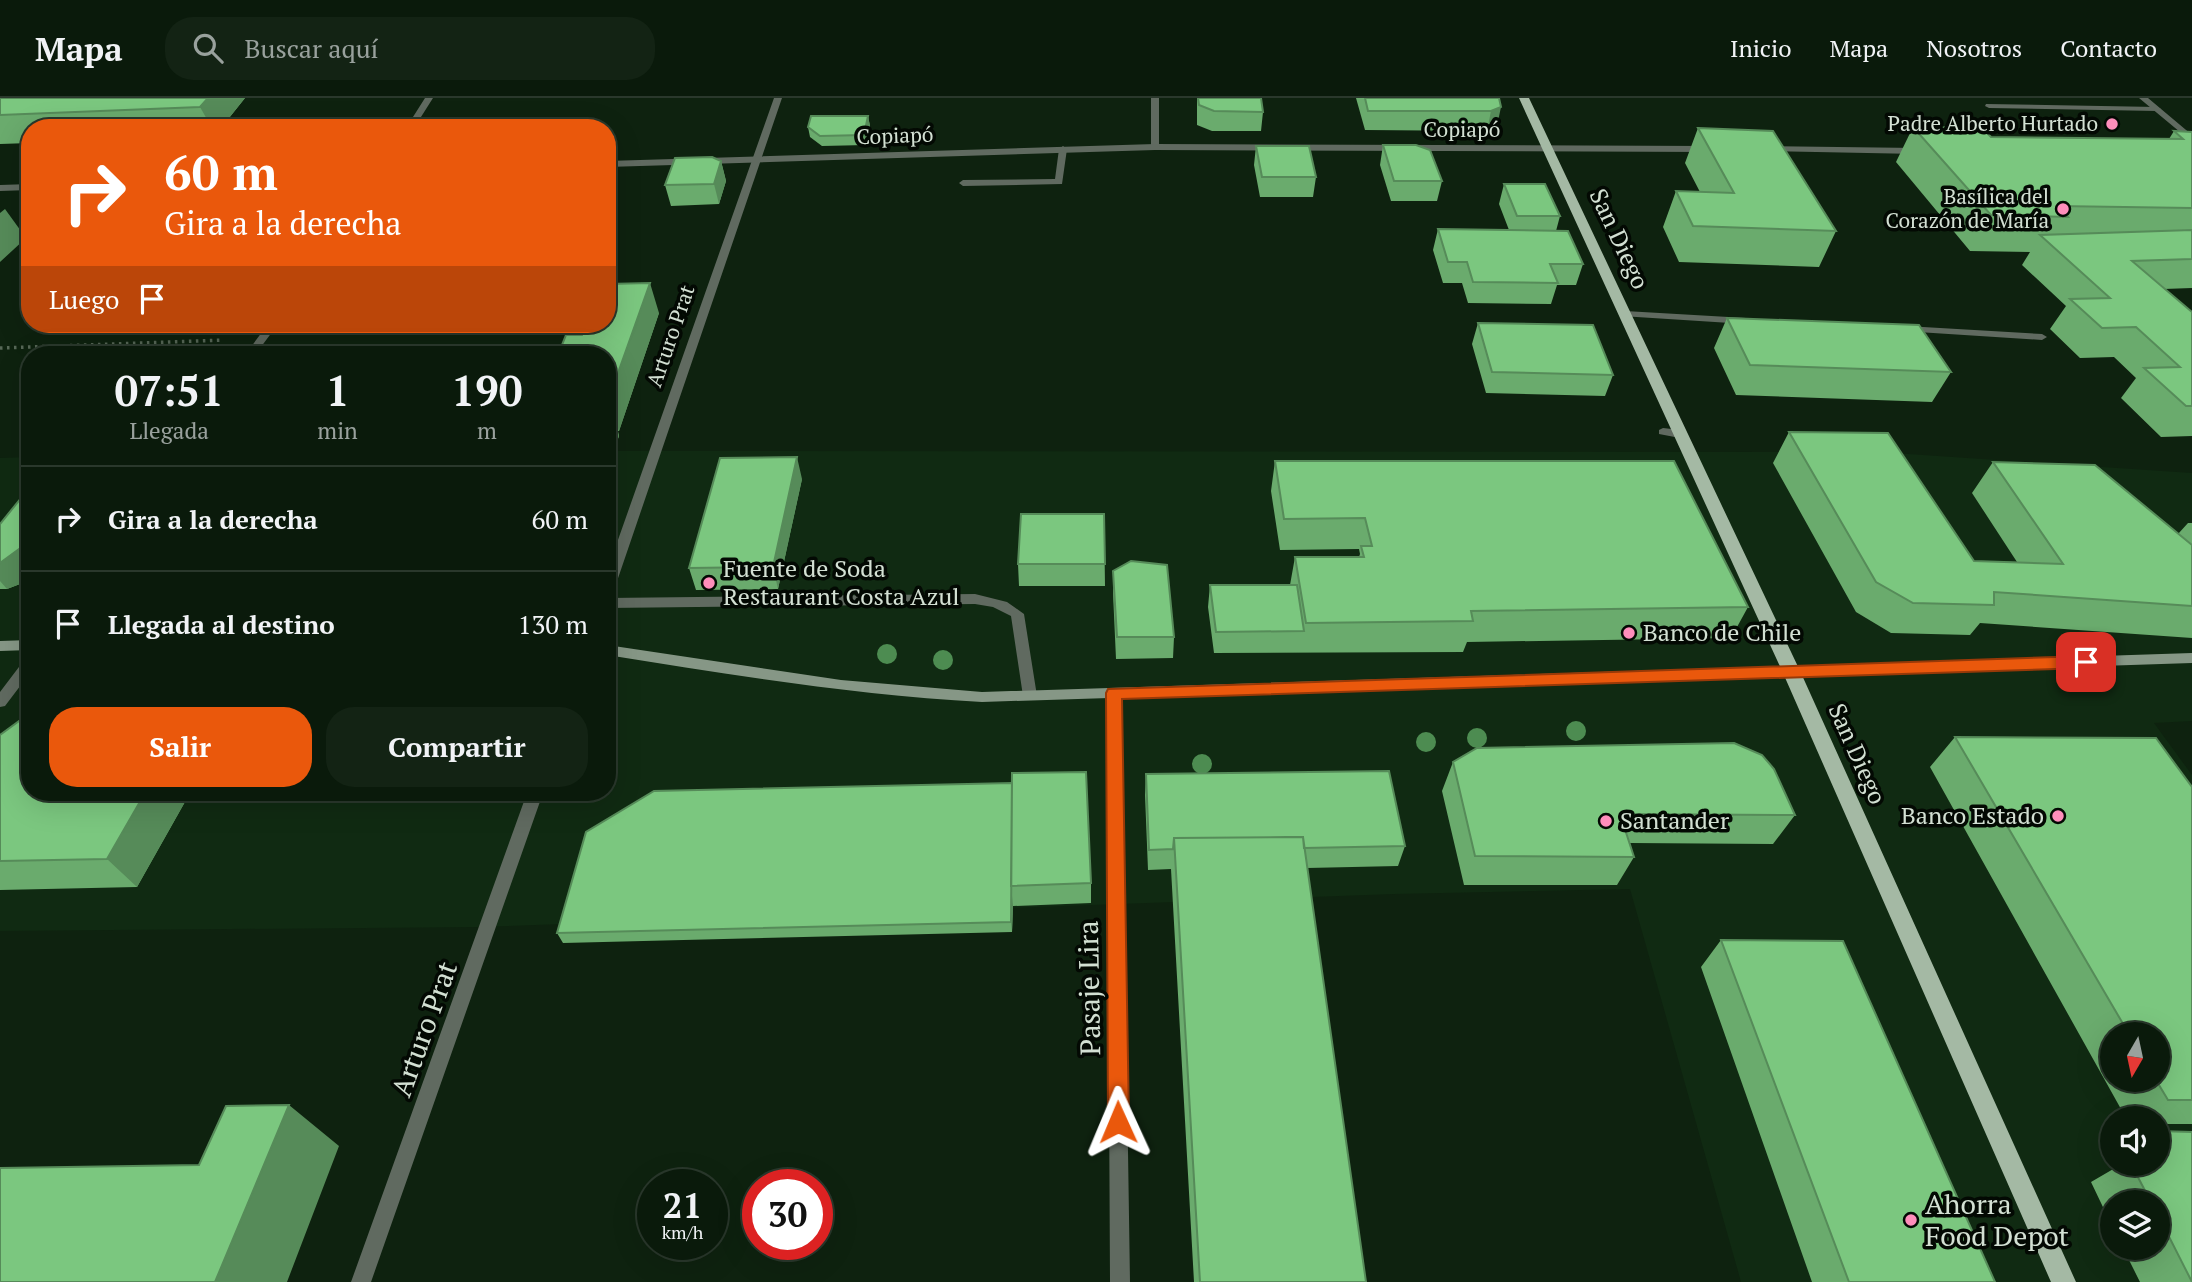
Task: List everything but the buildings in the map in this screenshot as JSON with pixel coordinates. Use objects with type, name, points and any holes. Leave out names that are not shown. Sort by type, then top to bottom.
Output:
[{"type":"main road","name":"San Diego","points":[[1524,98],[1792,673],[2064,1282]]},
{"type":"main road","points":[[0,646],[21,645]]},
{"type":"main road","points":[[616,651],[863,689],[982,697],[1792,673],[2192,658]]},
{"type":"street","points":[[416,119],[429,98]]},
{"type":"street","name":"Arturo Prat","points":[[616,564],[778,98]]},
{"type":"street","points":[[1155,98],[1155,147]]},
{"type":"street","points":[[2143,98],[2192,139]]},
{"type":"street","points":[[1989,106],[2157,109]]},
{"type":"street","name":"Copiapó","points":[[616,164],[1155,147],[1726,149]]},
{"type":"street","points":[[963,183],[1059,183],[1063,149]]},
{"type":"street","points":[[1754,149],[1934,151]]},
{"type":"street","points":[[0,188],[21,187]]},
{"type":"street","points":[[1625,314],[1751,321]]},
{"type":"street","points":[[1890,328],[2042,337]]},
{"type":"street","points":[[256,346],[266,333]]},
{"type":"street","points":[[1663,432],[1680,434]]},
{"type":"street","points":[[616,603],[990,601],[1008,607],[1017,614],[1030,696]]},
{"type":"street","points":[[0,702],[21,675]]},
{"type":"street","name":"Pasaje Lira","points":[[1114,693],[1120,1282]]},
{"type":"street","name":"Arturo Prat","points":[[361,1282],[532,801]]},
{"type":"path","points":[[52,346],[262,338]]},
{"type":"path","points":[[0,348],[21,347]]},
{"type":"shaded area","points":[[616,451],[1879,452],[2192,473],[2192,721],[2154,723],[2192,775],[2192,1282],[1741,1282],[1630,889],[1395,894],[479,927],[0,931],[0,458],[21,457],[21,801],[616,801]]},
{"type":"place","name":"Padre Alberto Hurtado","points":[[2112,124]]},
{"type":"place","name":"Basílica del Corazón de María","points":[[2063,209]]},
{"type":"place","name":"Fuente de Soda Restaurant Costa Azul","points":[[709,583]]},
{"type":"place","name":"Banco de Chile","points":[[1629,633]]},
{"type":"place","name":"Banco Estado","points":[[2058,816]]},
{"type":"place","name":"Santander","points":[[1606,821]]},
{"type":"place","name":"Ahorra Food Depot","points":[[1911,1220]]},
{"type":"route","points":[[1118,1122],[1114,693],[2086,662]]}]
